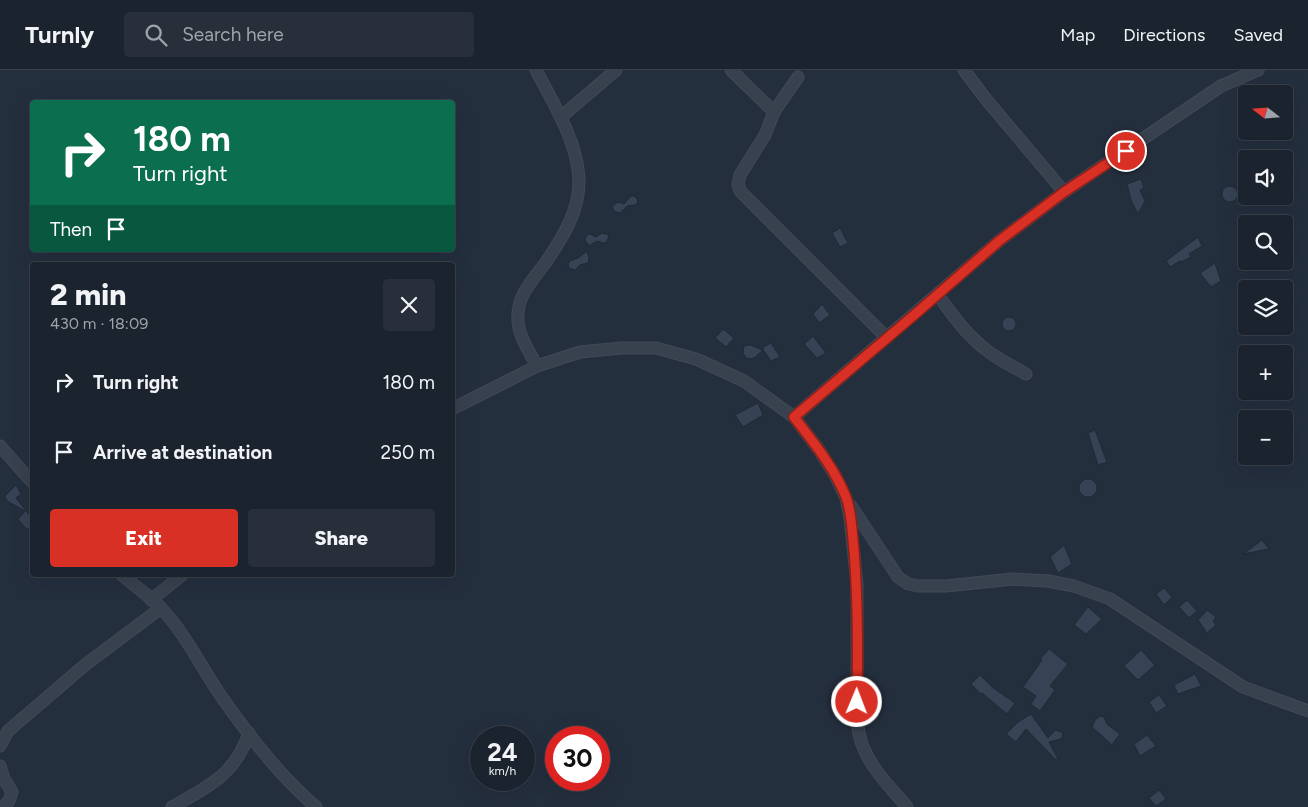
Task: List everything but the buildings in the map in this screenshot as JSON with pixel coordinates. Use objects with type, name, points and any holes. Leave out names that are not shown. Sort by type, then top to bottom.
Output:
[{"type":"street","points":[[536,70],[560,117],[575,154],[579,178],[577,200],[569,226],[527,285],[518,305],[518,323],[521,336],[537,366]]},
{"type":"street","points":[[560,117],[616,70]]},
{"type":"street","points":[[731,70],[774,112]]},
{"type":"street","points":[[964,70],[985,98],[1064,192]]},
{"type":"street","points":[[794,417],[999,241],[1064,192],[1221,86],[1258,70]]},
{"type":"street","points":[[798,77],[774,112],[764,135],[740,175],[738,184],[740,192],[887,338]]},
{"type":"street","points":[[938,294],[965,330],[988,352],[1026,374]]},
{"type":"street","points":[[455,407],[537,366],[580,352],[622,348],[656,348],[696,359],[744,381],[794,417],[819,450],[835,475],[846,498],[898,577],[908,584],[946,586],[1013,580],[1048,581],[1074,586],[1110,599],[1243,686],[1308,711]]},
{"type":"street","points":[[0,446],[30,480]]},
{"type":"street","points":[[846,498],[857,584],[857,718],[859,737],[864,751],[907,807]]},
{"type":"street","points":[[124,577],[160,608],[189,645],[224,699],[273,764],[316,807]]},
{"type":"street","points":[[151,600],[180,577]]},
{"type":"street","points":[[0,746],[8,731],[85,665],[160,608]]},
{"type":"street","points":[[172,807],[221,777],[235,763],[244,748],[249,732]]},
{"type":"street","points":[[0,766],[4,779],[12,792],[9,801],[3,807]]},
{"type":"route","points":[[857,702],[857,584],[846,498],[835,475],[819,450],[794,417],[999,241],[1064,192],[1126,151]]}]
